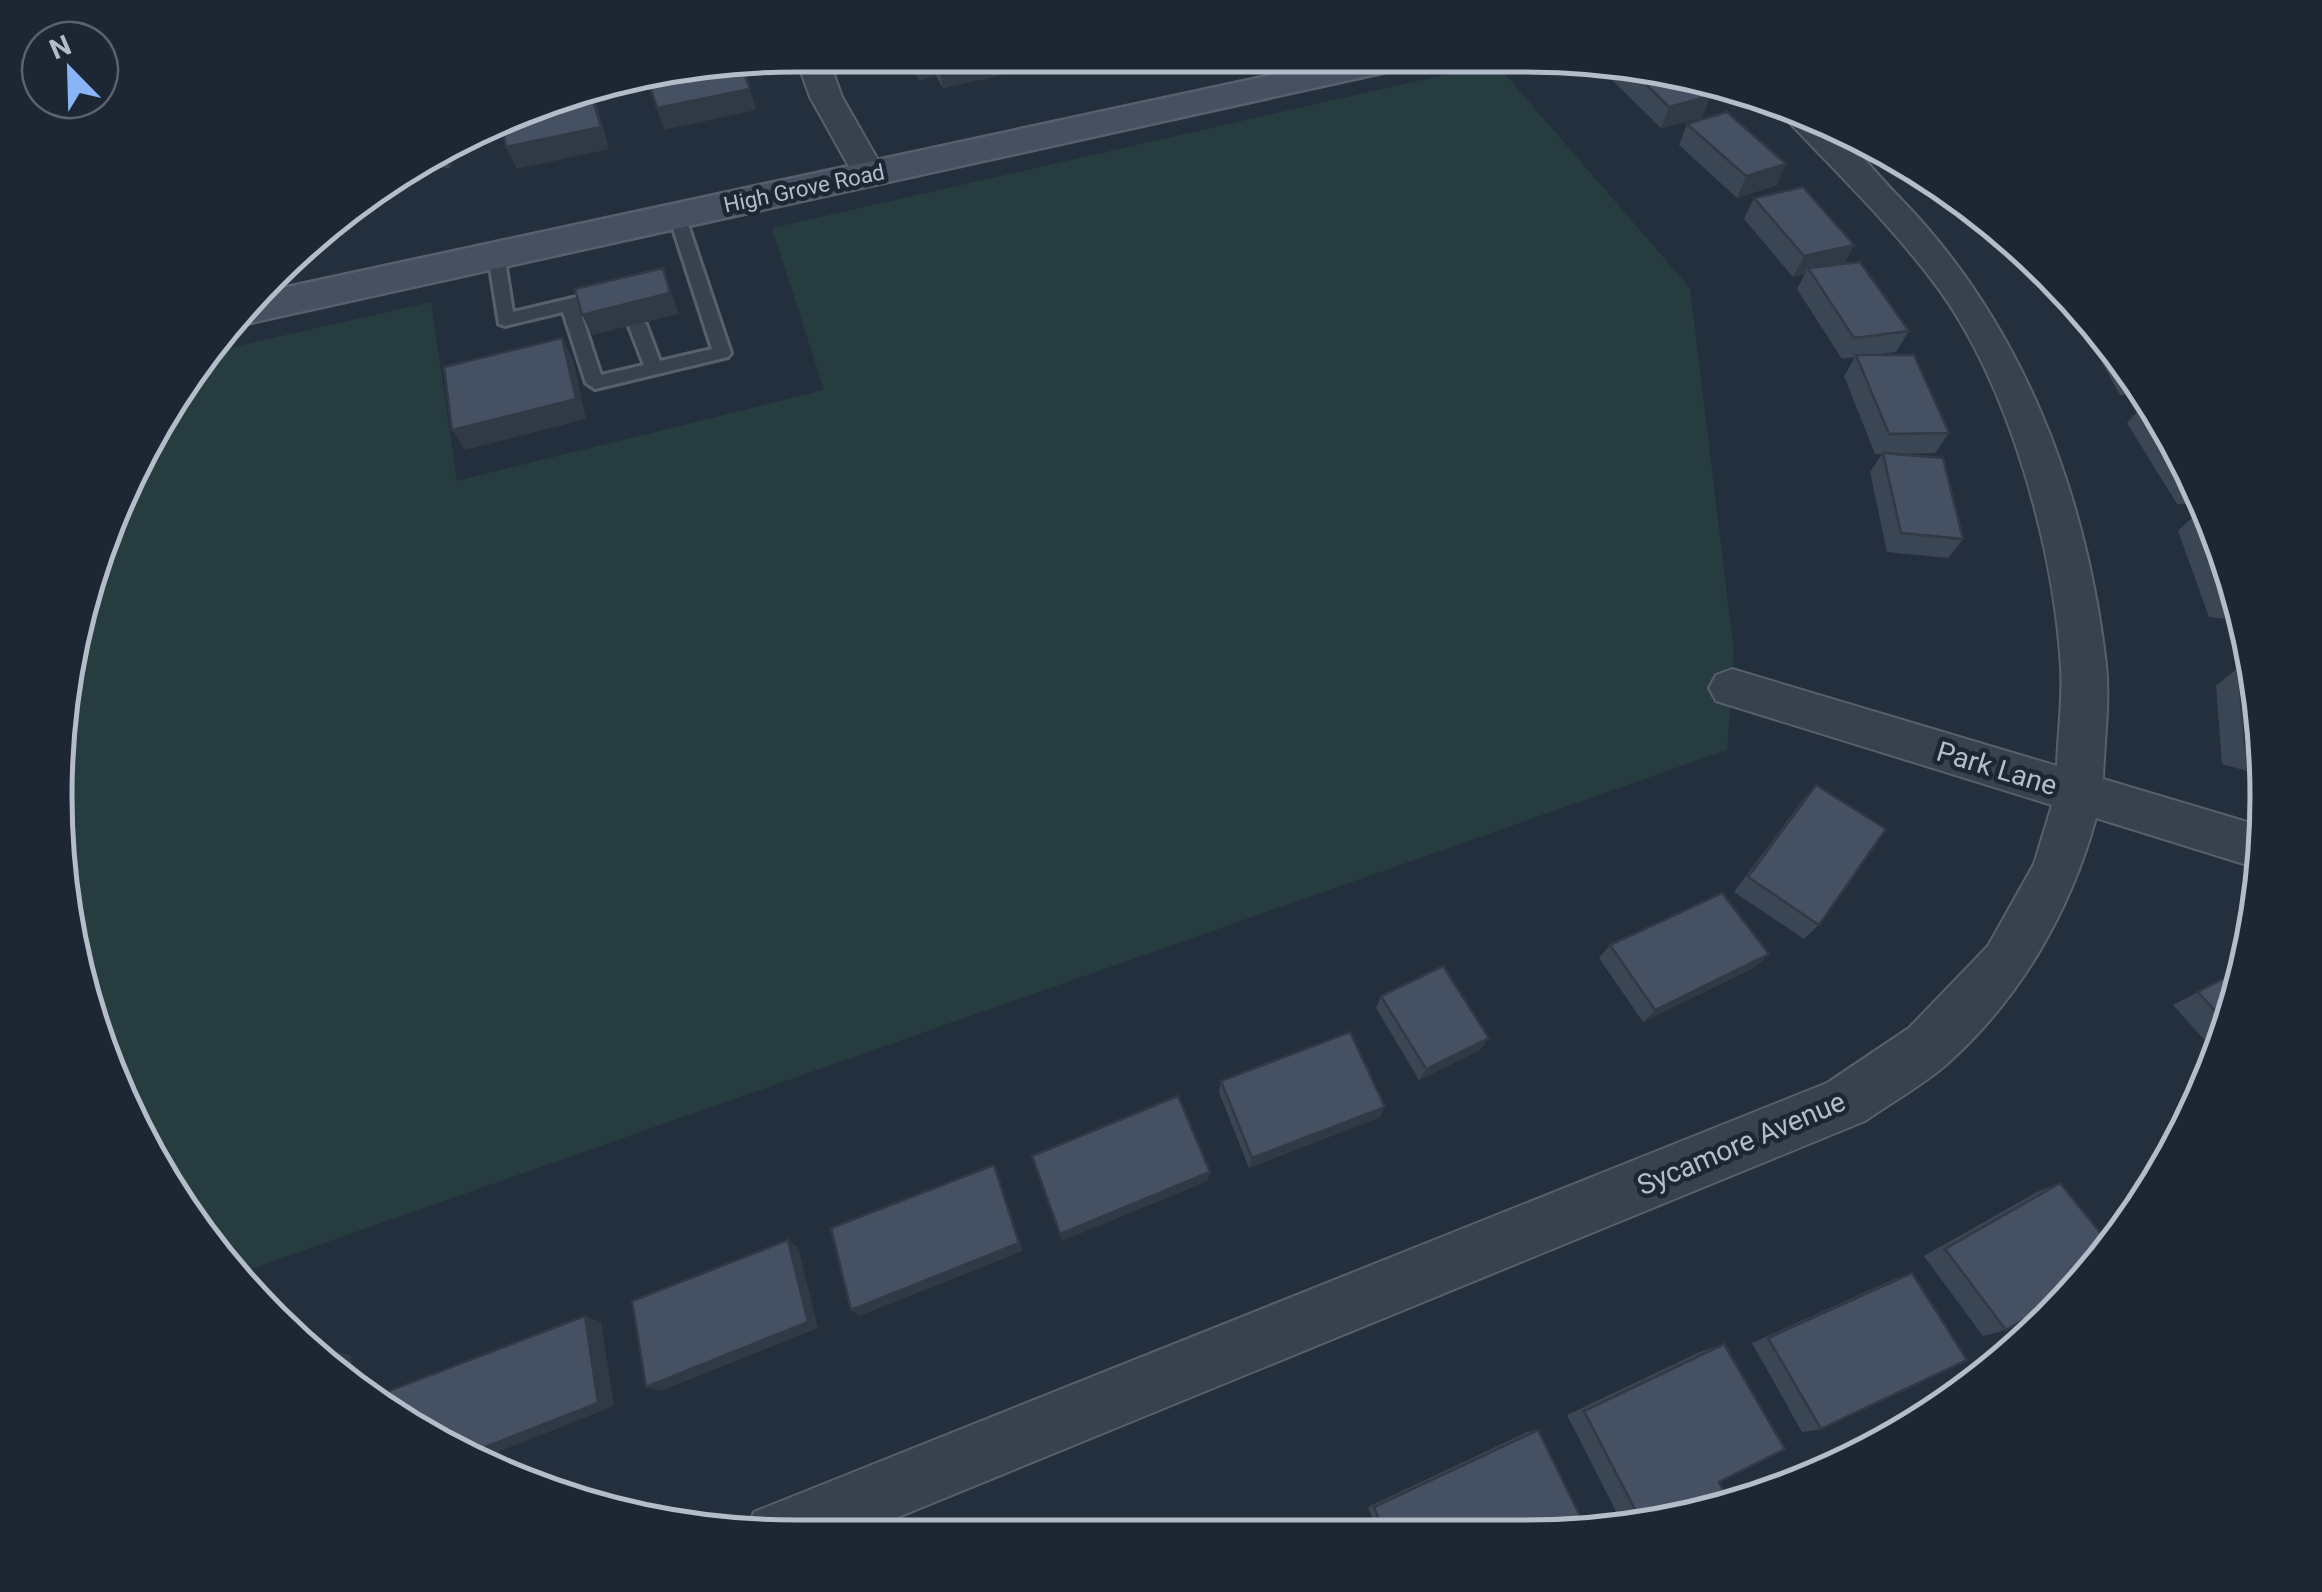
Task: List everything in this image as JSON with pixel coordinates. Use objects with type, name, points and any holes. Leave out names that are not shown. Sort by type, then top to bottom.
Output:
[{"type":"main road","name":"High Grove Road","points":[[264,306],[1335,72]]},
{"type":"street","points":[[819,72],[835,113],[869,174]]},
{"type":"street","name":"Sycamore Avenue","points":[[815,1520],[1846,1102],[1928,1046],[2006,962],[2057,870],[2079,793],[2081,651],[2066,544],[2031,432],[1983,331],[1953,282],[1898,216],[1820,135]]},
{"type":"street","name":"Park Lane","points":[[1732,688],[2248,844]]},
{"type":"lane","points":[[569,304],[595,383],[722,353],[687,276],[677,216]]},
{"type":"lane","points":[[496,255],[505,320],[607,296]]},
{"type":"lane","points":[[636,324],[654,369]]},
{"type":"green space","points":[[1457,72],[1503,72],[1690,288],[1734,652],[1727,750],[249,1269],[194,1198],[147,1116],[111,1029],[97,983],[79,890],[72,796],[86,655],[111,563],[147,476],[194,394],[228,348],[431,302],[457,481],[824,390],[772,228]]},
{"type":"building","points":[[745,74],[750,89],[657,108],[650,87],[655,86]]},
{"type":"building","points":[[1645,83],[1709,96],[1669,107]]},
{"type":"building","points":[[593,102],[601,127],[506,147],[504,135]]},
{"type":"building","points":[[1727,112],[1786,164],[1746,176],[1687,124]]},
{"type":"building","points":[[1803,187],[1854,245],[1804,256],[1754,198]]},
{"type":"building","points":[[1860,262],[1909,331],[1854,338],[1808,268]]},
{"type":"building","points":[[663,268],[670,293],[582,315],[575,289]]},
{"type":"building","points":[[562,338],[576,399],[452,430],[444,367]]},
{"type":"building","points":[[1856,355],[1914,355],[1949,433],[1889,434]]},
{"type":"building","points":[[1883,453],[1943,458],[1963,539],[1901,533]]},
{"type":"building","points":[[2238,669],[2248,749],[2245,748]]},
{"type":"building","points":[[1816,785],[1886,829],[1819,925],[1748,877]]},
{"type":"building","points":[[1722,893],[1769,954],[1655,1010],[1610,945]]},
{"type":"building","points":[[1443,966],[1489,1038],[1426,1069],[1381,996]]},
{"type":"building","points":[[2226,977],[2216,1012],[2198,992]]},
{"type":"building","points":[[1350,1032],[1385,1107],[1252,1158],[1221,1081]]},
{"type":"building","points":[[1178,1096],[1210,1172],[1060,1234],[1032,1156]]},
{"type":"building","points":[[994,1165],[1019,1243],[851,1310],[831,1228]]},
{"type":"building","points":[[2060,1183],[2101,1234],[2038,1308],[2006,1330],[1945,1249]]},
{"type":"building","points":[[788,1240],[808,1322],[646,1387],[632,1301]]},
{"type":"building","points":[[1912,1273],[1967,1360],[1821,1429],[1768,1338]]},
{"type":"building","points":[[585,1316],[598,1403],[483,1448],[386,1392]]},
{"type":"building","points":[[1724,1344],[1785,1449],[1719,1482],[1724,1492],[1636,1511],[1584,1411]]},
{"type":"building","points":[[1538,1430],[1580,1516],[1379,1520],[1374,1507]]}]
